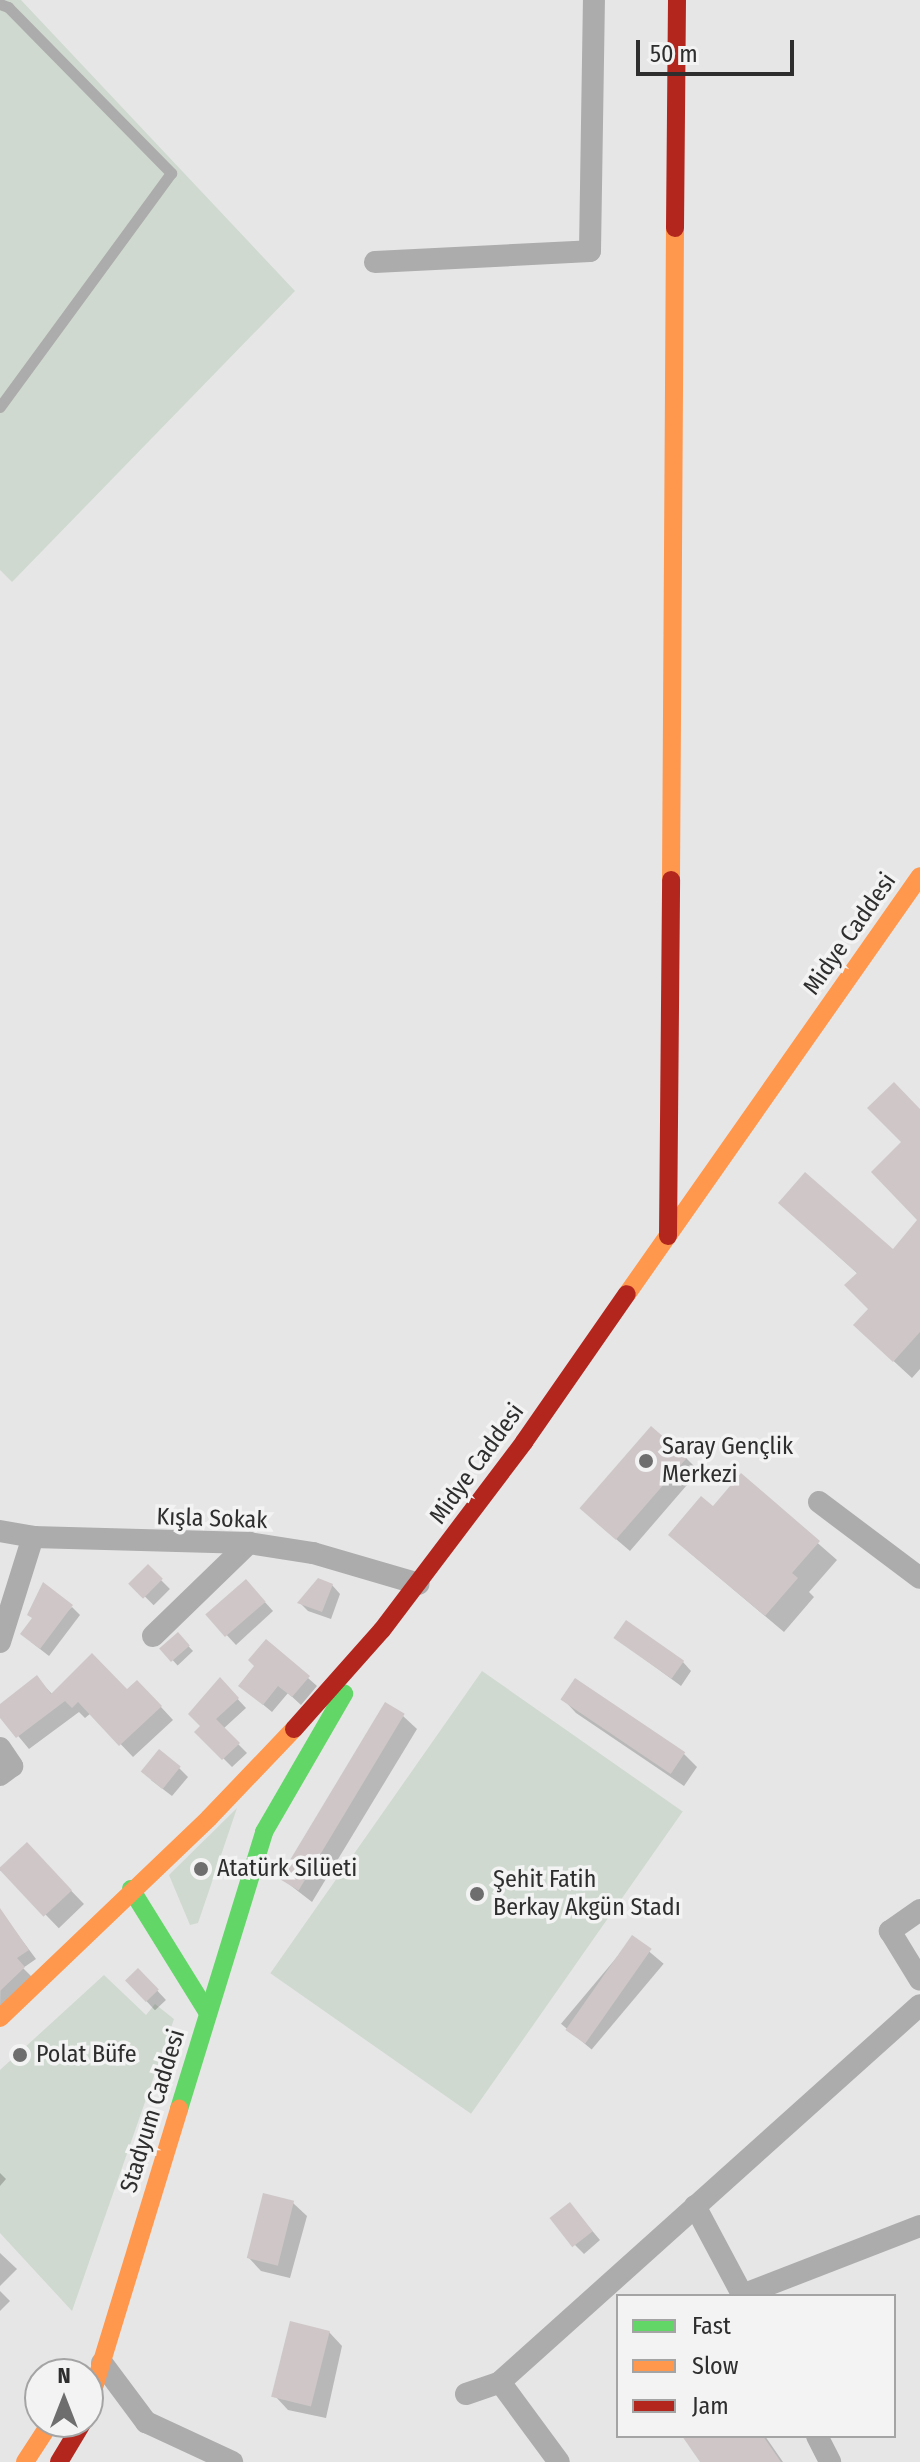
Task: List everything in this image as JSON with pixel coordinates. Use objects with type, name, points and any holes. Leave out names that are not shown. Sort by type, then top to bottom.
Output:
[{"type":"street","points":[[375,262],[590,251],[594,0]]},
{"type":"street","points":[[668,1236],[677,0]]},
{"type":"street","name":"Midye Caddesi","points":[[0,2018],[131,1889],[209,1818],[281,1744],[382,1630],[419,1584],[668,1236],[920,876]]},
{"type":"street","points":[[819,1502],[920,1578]]},
{"type":"street","name":"Kışla Sokak","points":[[0,1531],[33,1537],[249,1543],[313,1553],[419,1584]]},
{"type":"street","points":[[0,1642],[33,1537]]},
{"type":"street","points":[[153,1636],[249,1543]]},
{"type":"street","points":[[208,2013],[264,1832],[382,1630]]},
{"type":"street","points":[[0,1748],[12,1766],[0,1775]]},
{"type":"street","name":"Stadyum Caddesi","points":[[97,2358],[208,2013],[131,1889]]},
{"type":"street","points":[[920,1910],[890,1931],[920,1980]]},
{"type":"street","points":[[466,2394],[500,2382],[920,2005]]},
{"type":"street","points":[[695,2206],[742,2294]]},
{"type":"street","points":[[748,2294],[920,2226]]},
{"type":"street","points":[[104,2378],[146,2422],[232,2462]]},
{"type":"street","points":[[500,2382],[559,2462]]},
{"type":"street","points":[[25,2462],[41,2438]]},
{"type":"street","points":[[59,2462],[73,2438]]},
{"type":"street","points":[[818,2438],[830,2462]]},
{"type":"lane","points":[[0,4],[8,7],[171,173],[0,407]]},
{"type":"shaded area","points":[[0,0],[21,0],[295,291],[12,582],[0,570]]},
{"type":"shaded area","name":"Şehit Fatih Berkay Akgün Stadı","points":[[482,1671],[683,1812],[471,2114],[270,1973]]},
{"type":"shaded area","points":[[237,1808],[198,1923],[190,1925],[169,1875]]},
{"type":"shaded area","points":[[104,1975],[146,2015],[155,2004],[174,2019],[72,2311],[0,2233],[0,2070]]},
{"type":"building","points":[[894,1082],[920,1109],[920,1332],[893,1362],[853,1325],[868,1309],[844,1285],[857,1273],[778,1203],[805,1172],[893,1249],[917,1220],[871,1172],[901,1142],[867,1108]]},
{"type":"building","points":[[651,1426],[687,1457],[616,1540],[579,1508]]},
{"type":"building","points":[[741,1473],[820,1541],[792,1573],[798,1578],[765,1616],[668,1535],[701,1496],[713,1506]]},
{"type":"building","points":[[148,1564],[163,1579],[143,1599],[128,1584]]},
{"type":"building","points":[[318,1578],[333,1584],[322,1612],[297,1603]]},
{"type":"building","points":[[246,1579],[266,1602],[225,1637],[205,1614]]},
{"type":"building","points":[[43,1582],[73,1605],[40,1649],[20,1634],[32,1618],[27,1615]]},
{"type":"building","points":[[626,1620],[684,1661],[672,1679],[613,1638]]},
{"type":"building","points":[[178,1632],[190,1646],[171,1662],[159,1648]]},
{"type":"building","points":[[266,1639],[310,1676],[292,1697],[278,1686],[263,1705],[238,1686],[254,1666],[248,1660]]},
{"type":"building","points":[[92,1653],[127,1689],[137,1680],[162,1706],[119,1746],[78,1702],[72,1708],[65,1701],[16,1738],[0,1718],[0,1704],[37,1675],[51,1694]]},
{"type":"building","points":[[220,1677],[239,1698],[216,1719],[240,1743],[222,1760],[194,1732],[200,1726],[188,1714]]},
{"type":"building","points":[[575,1678],[685,1752],[671,1774],[560,1700]]},
{"type":"building","points":[[385,1702],[405,1714],[299,1890],[279,1879]]},
{"type":"building","points":[[159,1749],[181,1767],[163,1789],[141,1772]]},
{"type":"building","points":[[27,1842],[72,1890],[43,1917],[0,1870]]},
{"type":"building","points":[[0,1908],[29,1950],[17,1958],[25,1967],[0,1991]]},
{"type":"building","points":[[632,1935],[652,1949],[585,2044],[565,2030]]},
{"type":"building","points":[[138,1968],[159,1990],[146,2002],[125,1981]]},
{"type":"building","points":[[263,2193],[294,2201],[278,2266],[247,2258]]},
{"type":"building","points":[[570,2202],[593,2231],[572,2247],[550,2218]]},
{"type":"building","points":[[290,2321],[330,2331],[311,2407],[271,2397]]},
{"type":"building","points":[[683,2438],[764,2438],[781,2462],[700,2462]]},
{"type":"traffic: fast","points":[[179,2109],[264,1832],[344,1694]]},
{"type":"traffic: fast","points":[[131,1889],[208,2013]]},
{"type":"traffic: slow","points":[[671,880],[675,228]]},
{"type":"traffic: slow","points":[[627,1294],[920,876]]},
{"type":"traffic: slow","points":[[0,2018],[209,1818],[294,1729]]},
{"type":"traffic: slow","points":[[103,2358],[179,2109]]},
{"type":"traffic: slow","points":[[25,2462],[41,2438]]},
{"type":"traffic: jam","points":[[675,228],[677,0]]},
{"type":"traffic: jam","points":[[668,1236],[671,880]]},
{"type":"traffic: jam","points":[[294,1729],[382,1630],[524,1442],[627,1294]]},
{"type":"traffic: jam","points":[[59,2462],[73,2438]]},
{"type":"place","name":"Saray Gençlik Merkezi","points":[[646,1461]]},
{"type":"place","name":"Atatürk Silüeti","points":[[201,1869]]},
{"type":"place","name":"Şehit Fatih Berkay Akgün Stadı","points":[[477,1894]]},
{"type":"place","name":"Polat Büfe","points":[[20,2055]]}]
